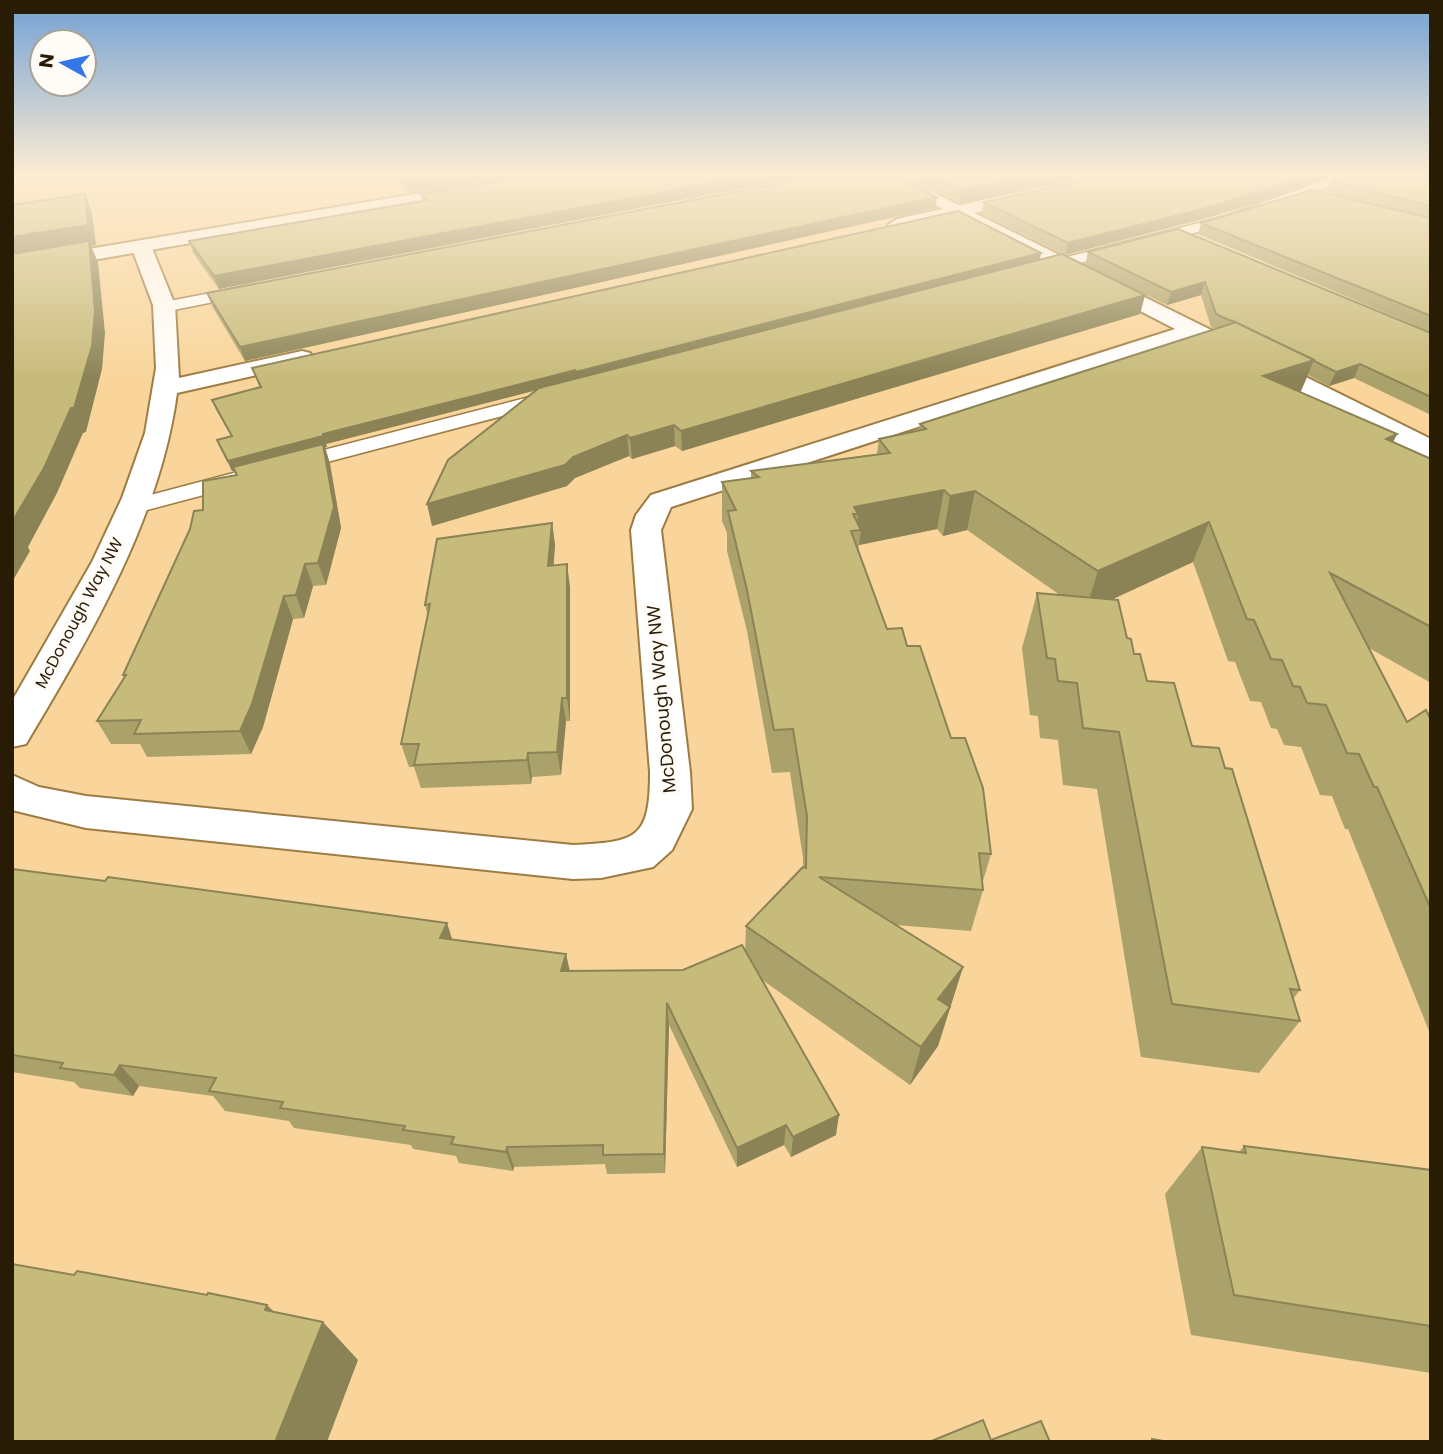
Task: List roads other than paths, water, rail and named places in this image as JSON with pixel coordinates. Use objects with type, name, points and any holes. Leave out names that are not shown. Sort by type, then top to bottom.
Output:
[{"type":"street","points":[[12,268],[154,244]]},
{"type":"street","points":[[1023,244],[1431,450]]},
{"type":"street","name":"McDonough Way NW","points":[[12,734],[47,677],[106,569],[160,429],[168,388],[164,307],[154,271],[141,246]]},
{"type":"street","name":"McDonough Way NW","points":[[12,790],[28,800],[114,814],[573,862],[638,855],[657,838],[671,809],[670,772],[646,530],[651,515],[661,501],[1191,331]]},
{"type":"street","points":[[168,388],[322,353]]},
{"type":"lane","points":[[1010,277],[1134,244]]},
{"type":"lane","points":[[164,307],[264,288]]},
{"type":"lane","points":[[132,507],[569,393]]}]
